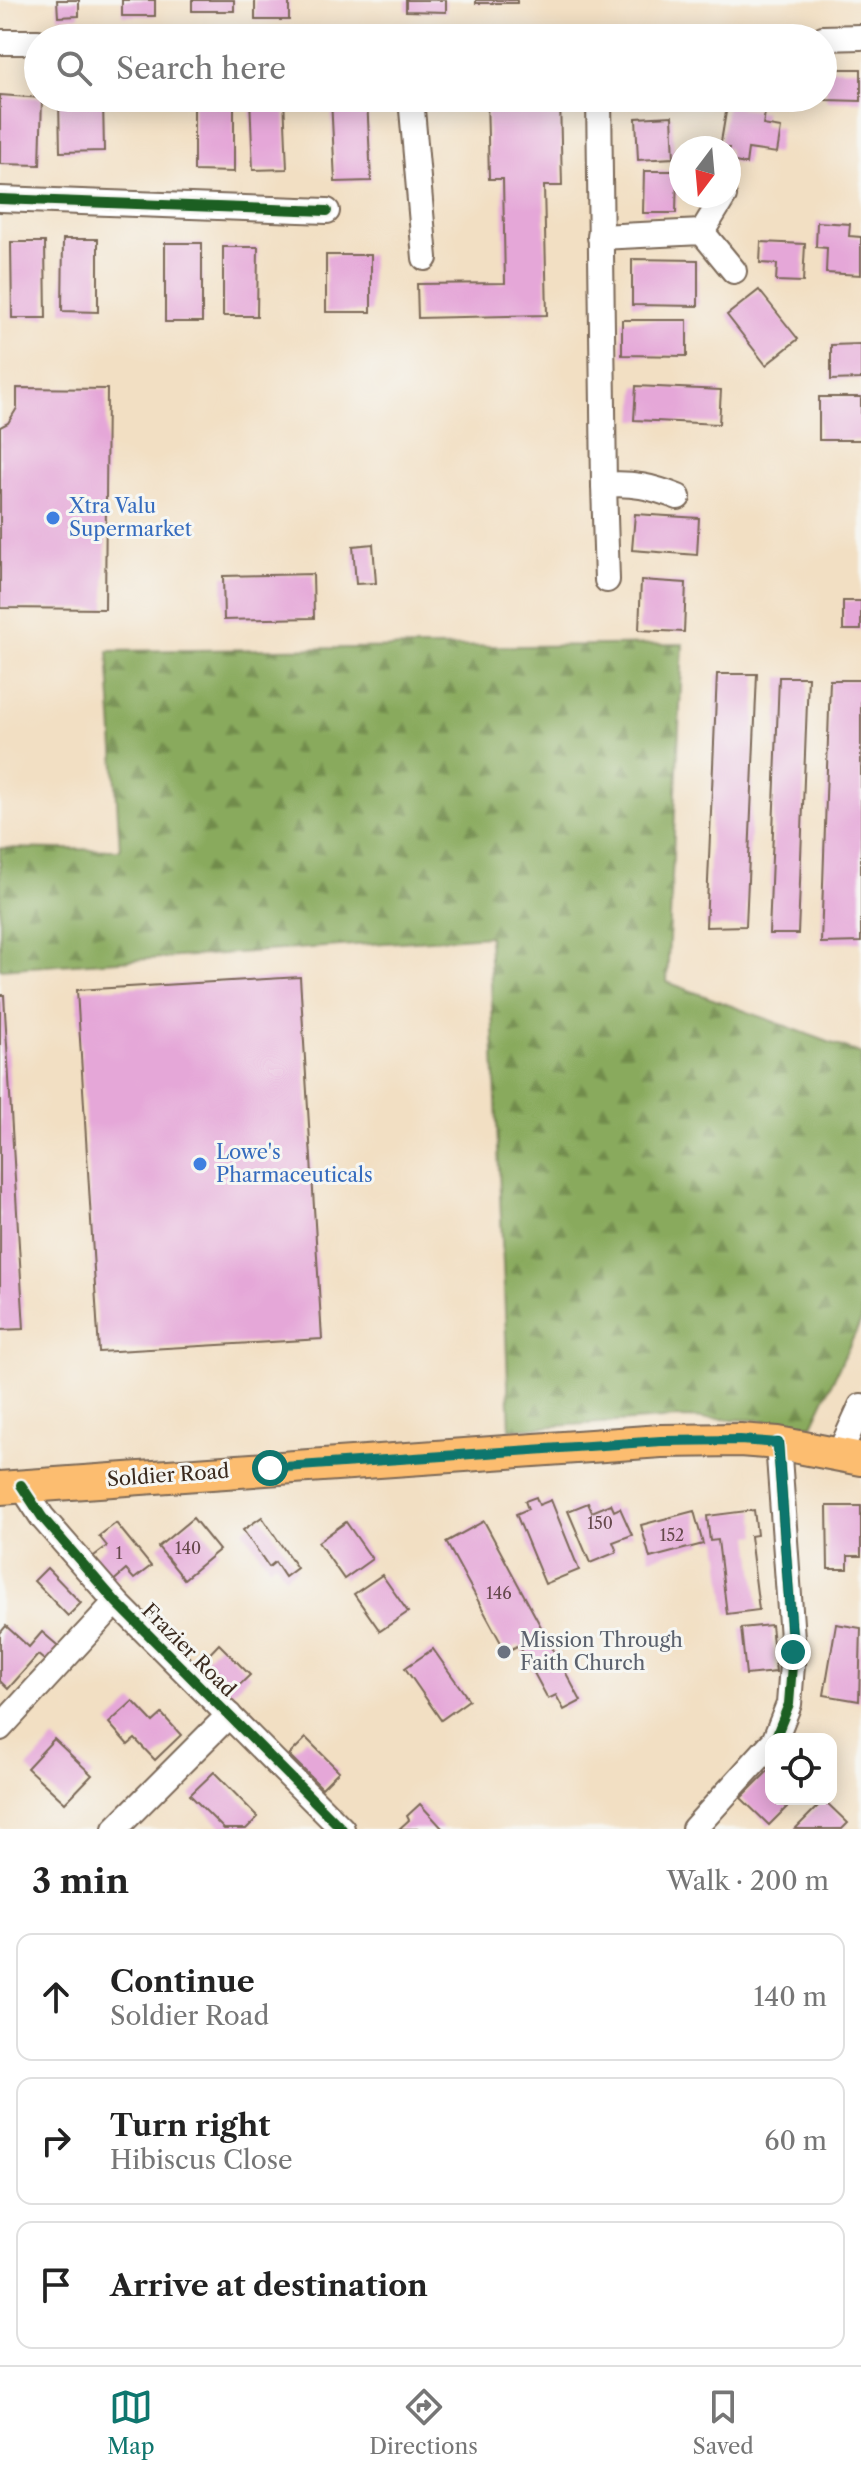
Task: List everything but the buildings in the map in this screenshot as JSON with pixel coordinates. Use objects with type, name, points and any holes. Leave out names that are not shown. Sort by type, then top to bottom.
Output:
[{"type":"main road","name":"Soldier Road","points":[[11,1486],[661,1441],[778,1443],[850,1456]]},
{"type":"street","points":[[837,38],[861,37]]},
{"type":"street","points":[[0,42],[24,42]]},
{"type":"street","points":[[412,112],[425,258]]},
{"type":"street","points":[[599,112],[607,580]]},
{"type":"street","points":[[0,199],[327,211]]},
{"type":"street","points":[[702,232],[717,208]]},
{"type":"street","points":[[600,237],[702,232]]},
{"type":"street","points":[[702,232],[734,271]]},
{"type":"street","points":[[604,485],[627,482],[678,497]]},
{"type":"street","points":[[850,1456],[861,1406]]},
{"type":"street","points":[[777,1733],[789,1704],[793,1652],[778,1443]]},
{"type":"street","name":"Frazier Road","points":[[11,1486],[116,1602],[342,1829]]},
{"type":"street","points":[[0,1728],[116,1602]]},
{"type":"street","points":[[115,1829],[229,1715]]},
{"type":"street","points":[[694,1829],[765,1751]]},
{"type":"green space","points":[[683,644],[667,982],[861,1054],[861,1321],[812,1425],[678,1418],[510,1429],[489,936],[0,969],[0,848],[120,850],[108,651]]},
{"type":"cycle path","points":[[0,199],[327,211]]},
{"type":"cycle path","points":[[777,1733],[789,1704],[793,1652],[778,1443]]},
{"type":"cycle path","points":[[21,1485],[42,1517],[116,1602],[342,1829]]},
{"type":"place","name":"Xtra Valu Supermarket","points":[[53,518]]},
{"type":"place","name":"Lowe's Pharmaceuticals","points":[[200,1164]]},
{"type":"place","name":"Mission Through Faith Church","points":[[504,1652]]},
{"type":"route","points":[[270,1468],[661,1441],[778,1443],[793,1652]]}]
